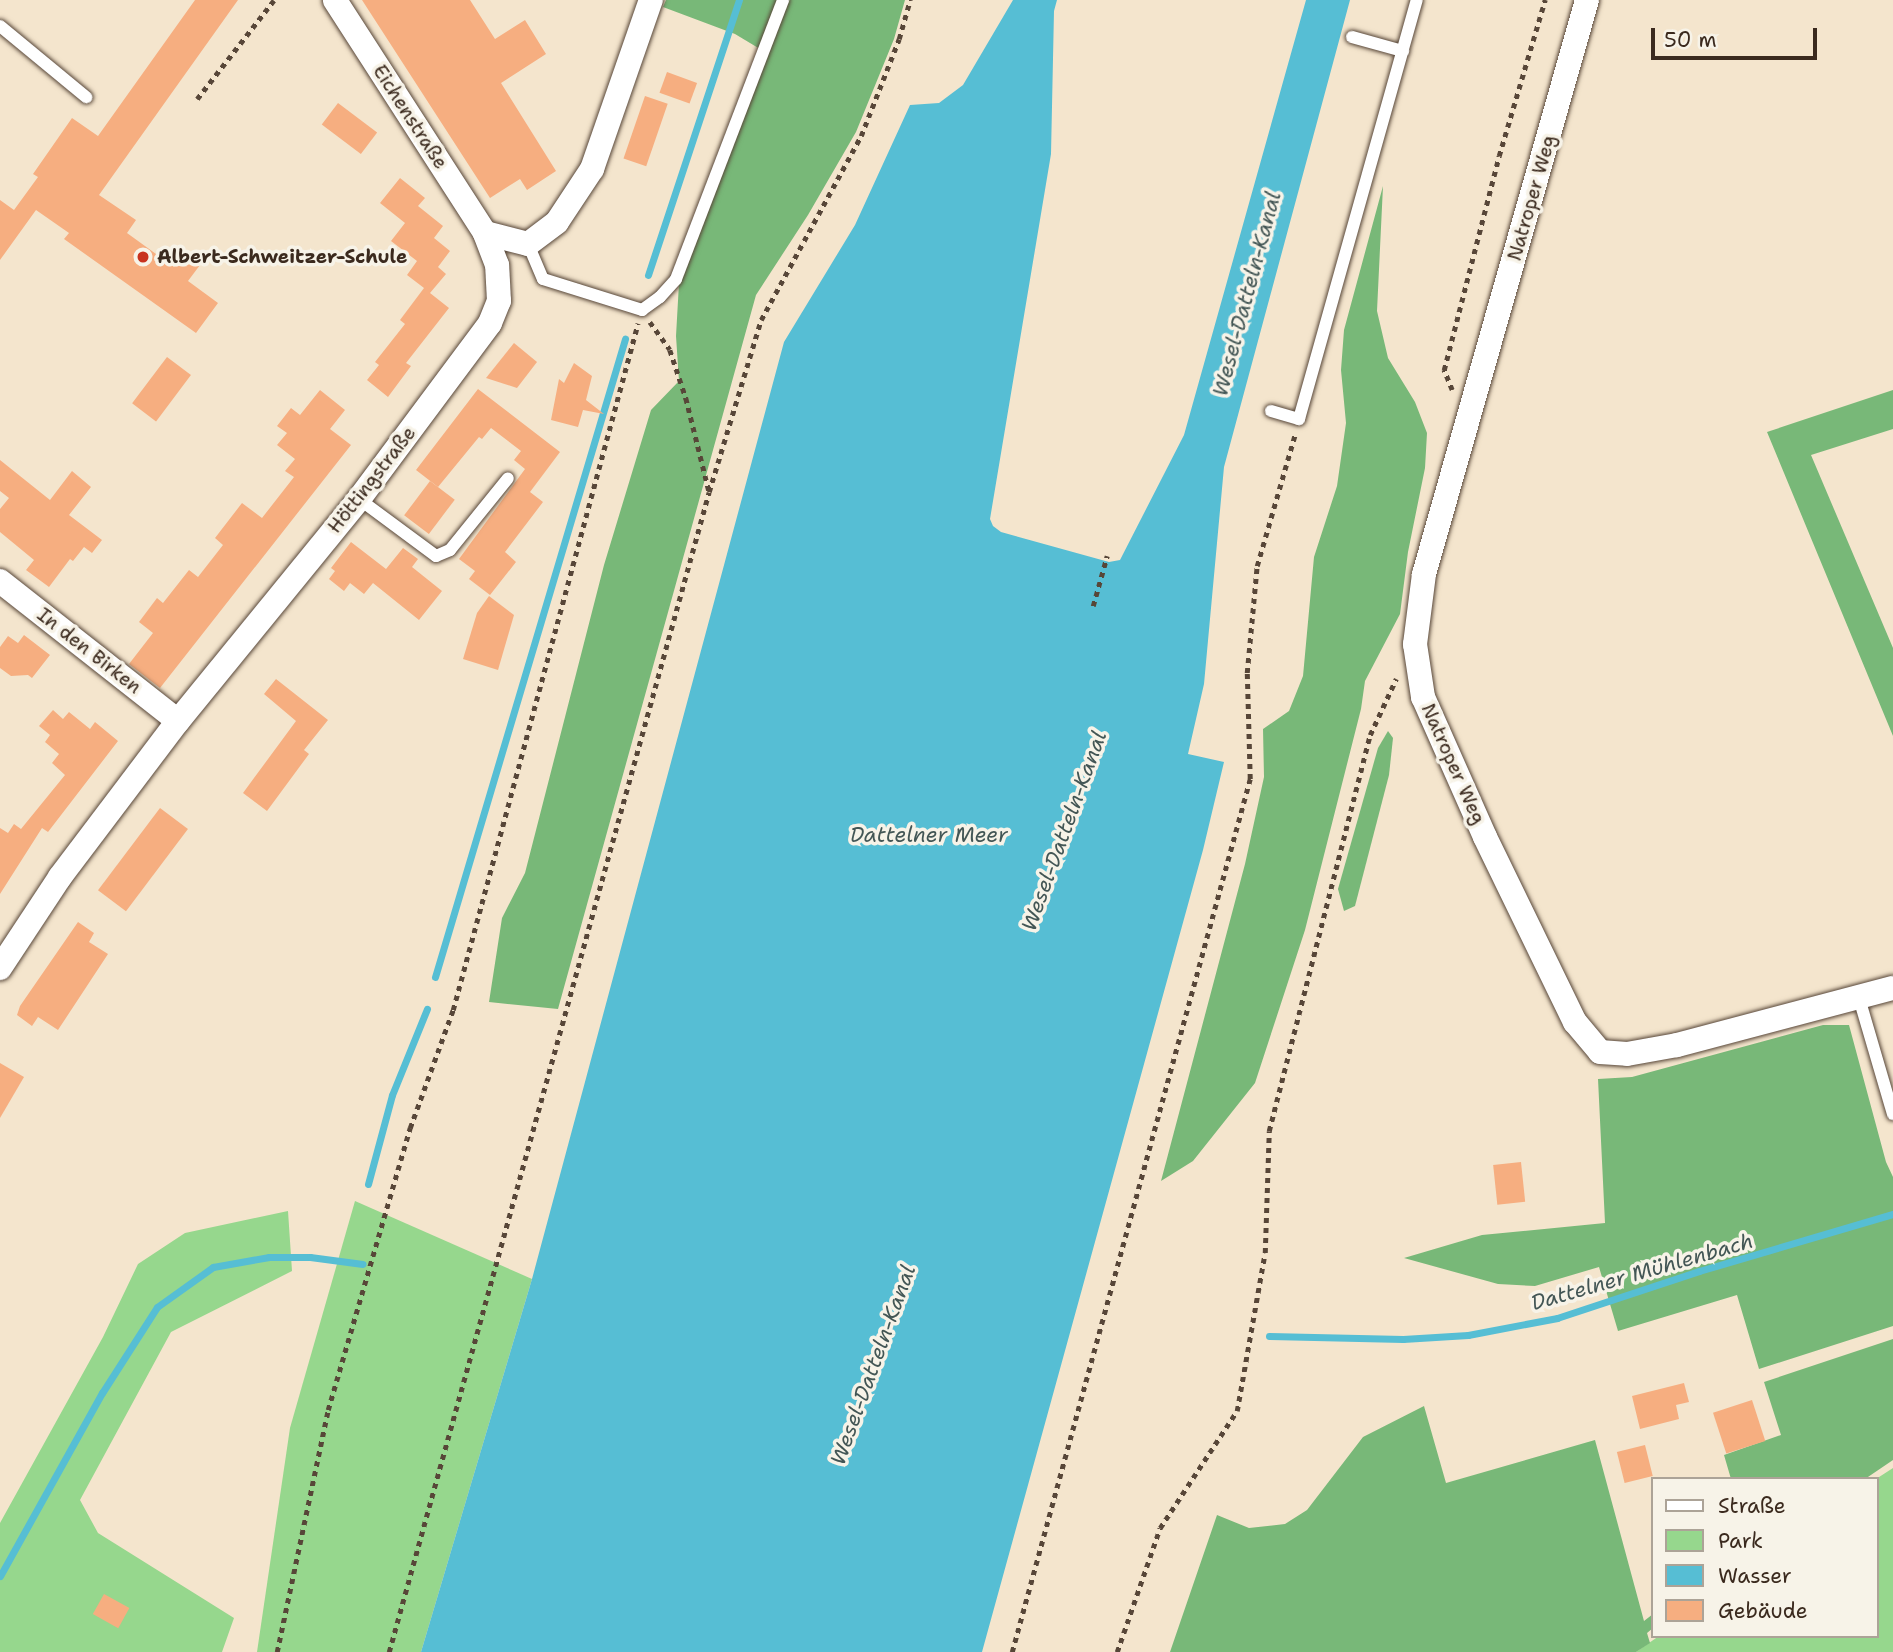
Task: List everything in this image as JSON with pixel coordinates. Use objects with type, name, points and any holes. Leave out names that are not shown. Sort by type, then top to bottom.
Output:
[{"type":"street","name":"Eichenstraße","points":[[335,0],[485,233]]},
{"type":"street","points":[[485,233],[528,244],[557,222],[592,169],[649,0]]},
{"type":"street","name":"Natroper Weg","points":[[1587,0],[1424,574],[1415,644],[1423,697],[1485,837],[1575,1022],[1600,1052],[1627,1054],[1677,1045],[1893,988]]},
{"type":"street","name":"Höttingstraße","points":[[0,968],[60,877],[178,721],[359,499],[490,323],[499,301],[497,265],[485,233]]},
{"type":"street","name":"In den Birken","points":[[0,581],[178,721]]},
{"type":"lane","points":[[528,244],[544,279],[642,310],[660,298],[676,279],[783,0]]},
{"type":"lane","points":[[1271,411],[1299,419],[1417,0]]},
{"type":"lane","points":[[0,26],[86,97]]},
{"type":"lane","points":[[1352,37],[1403,51]]},
{"type":"lane","points":[[359,499],[436,556],[450,550],[508,478]]},
{"type":"lane","points":[[1859,998],[1893,1114]]},
{"type":"path","points":[[197,99],[274,0]]},
{"type":"path","points":[[389,1652],[709,492],[761,320],[862,136],[895,50],[910,0]]},
{"type":"path","points":[[1453,393],[1444,370],[1499,156],[1545,0]]},
{"type":"path","points":[[642,310],[670,350],[686,398],[709,492]]},
{"type":"path","points":[[277,1652],[328,1410],[410,1128],[453,1010],[642,310]]},
{"type":"path","points":[[1012,1652],[1250,779],[1247,673],[1257,566],[1299,419]]},
{"type":"path","points":[[1093,606],[1107,556]]},
{"type":"path","points":[[1117,1652],[1160,1528],[1237,1411],[1265,1253],[1269,1132],[1370,735],[1415,644]]},
{"type":"green space","points":[[666,0],[779,0],[760,49],[735,34],[663,7]]},
{"type":"green space","points":[[787,0],[905,0],[894,39],[856,132],[808,215],[756,295],[558,1009],[489,1002],[502,918],[525,873],[604,565],[651,410],[679,381],[676,336],[679,283]]},
{"type":"green space","points":[[1383,186],[1377,311],[1388,358],[1415,402],[1427,433],[1425,468],[1408,552],[1400,614],[1365,681],[1361,709],[1305,930],[1255,1083],[1193,1161],[1161,1181],[1245,864],[1264,777],[1263,729],[1289,711],[1303,676],[1314,557],[1337,486],[1346,423],[1341,370],[1344,330]]},
{"type":"green space","points":[[1893,390],[1893,429],[1811,455],[1893,648],[1893,736],[1767,432]]},
{"type":"green space","points":[[1388,731],[1393,738],[1389,775],[1355,906],[1344,911],[1338,889],[1378,748]]},
{"type":"green space","points":[[1823,1025],[1849,1025],[1886,1162],[1893,1177],[1893,1326],[1759,1369],[1737,1295],[1618,1331],[1599,1267],[1535,1286],[1498,1284],[1404,1258],[1482,1235],[1605,1223],[1598,1079],[1632,1077]]},
{"type":"green space","points":[[355,1201],[532,1279],[421,1652],[257,1652],[290,1428]]},
{"type":"green space","points":[[288,1211],[292,1271],[171,1332],[80,1500],[98,1533],[234,1618],[222,1652],[0,1652],[0,1523],[103,1337],[138,1264],[185,1233]]},
{"type":"green space","points":[[1893,1339],[1893,1460],[1868,1477],[1730,1477],[1724,1455],[1781,1435],[1764,1382]]},
{"type":"green space","points":[[1424,1406],[1446,1483],[1595,1440],[1644,1621],[1652,1615],[1652,1629],[1647,1633],[1650,1643],[1636,1652],[1170,1652],[1217,1515],[1249,1528],[1285,1524],[1307,1510],[1363,1437]]},
{"type":"green space","points":[[1893,1468],[1893,1652],[1636,1652],[1656,1638],[1879,1638],[1879,1477]]},
{"type":"water","name":"Dattelner Meer","points":[[1013,0],[1057,0],[1054,11],[1051,154],[990,519],[993,526],[1001,532],[1109,562],[1120,560],[1184,435],[1306,0],[1350,0],[1224,467],[1204,684],[1188,754],[1224,762],[1203,850],[982,1652],[421,1652],[532,1279],[784,342],[855,225],[910,105],[939,103],[963,85]]},
{"type":"building","points":[[195,0],[238,0],[99,195],[136,220],[127,233],[174,267],[184,254],[200,265],[188,281],[218,303],[196,333],[64,239],[69,233],[36,210],[0,260],[0,200],[14,210],[38,177],[33,174],[72,118],[98,136]]},
{"type":"building","points":[[362,0],[470,0],[495,39],[525,20],[546,54],[501,83],[556,171],[527,190],[520,179],[490,198]]},
{"type":"building","points":[[667,72],[697,83],[690,104],[659,93]]},
{"type":"building","points":[[645,96],[668,104],[646,166],[624,158]]},
{"type":"building","points":[[338,103],[377,132],[361,154],[322,125]]},
{"type":"building","points":[[400,178],[425,198],[418,206],[443,226],[434,238],[450,251],[438,267],[446,274],[430,293],[449,308],[406,363],[411,366],[388,397],[367,380],[379,365],[375,362],[405,324],[400,320],[424,288],[407,275],[417,261],[391,241],[405,223],[380,203]]},
{"type":"building","points":[[514,343],[537,362],[517,388],[486,378]]},
{"type":"building","points":[[167,357],[191,375],[156,421],[132,403]]},
{"type":"building","points":[[574,363],[592,376],[586,400],[604,414],[583,410],[578,427],[551,420],[559,379],[564,383]]},
{"type":"building","points":[[478,389],[560,452],[530,492],[543,502],[505,552],[516,562],[490,595],[469,579],[475,571],[459,559],[525,469],[514,460],[521,451],[491,428],[482,439],[479,437],[438,487],[416,470]]},
{"type":"building","points":[[320,390],[345,410],[330,429],[351,445],[160,688],[129,664],[153,633],[139,622],[157,598],[163,603],[189,570],[198,577],[223,545],[215,538],[242,503],[262,518],[294,477],[285,471],[295,459],[277,445],[287,433],[277,426],[291,408],[300,415]]},
{"type":"building","points":[[0,460],[50,500],[72,471],[91,487],[69,515],[102,540],[92,553],[84,547],[73,561],[70,559],[49,587],[26,570],[34,560],[0,532],[0,509],[9,498],[0,491]]},
{"type":"building","points":[[430,481],[455,500],[429,534],[404,515]]},
{"type":"building","points":[[351,542],[386,569],[403,548],[418,559],[412,567],[442,591],[419,620],[373,583],[364,594],[350,583],[344,591],[329,579],[335,571],[331,568]]},
{"type":"building","points":[[489,596],[514,615],[498,670],[463,659],[477,613]]},
{"type":"building","points":[[24,635],[50,655],[32,678],[28,675],[11,676],[0,668],[0,647],[8,636],[18,643]]},
{"type":"building","points":[[276,679],[328,720],[304,750],[309,754],[267,811],[243,793],[296,721],[264,694]]},
{"type":"building","points":[[53,710],[63,719],[69,712],[90,729],[95,722],[118,741],[48,832],[42,828],[0,894],[0,828],[8,833],[14,824],[21,829],[65,775],[52,763],[59,754],[45,742],[50,735],[39,726]]},
{"type":"building","points":[[160,808],[188,829],[126,911],[98,890]]},
{"type":"building","points":[[78,922],[94,933],[89,942],[108,954],[58,1030],[38,1017],[32,1026],[17,1015],[20,1006]]},
{"type":"building","points":[[0,1063],[24,1077],[0,1118]]},
{"type":"building","points":[[1521,1162],[1525,1202],[1497,1205],[1493,1165]]},
{"type":"building","points":[[1684,1383],[1689,1402],[1676,1405],[1679,1419],[1640,1429],[1632,1396]]},
{"type":"building","points":[[1752,1400],[1765,1441],[1726,1454],[1713,1413]]},
{"type":"building","points":[[1645,1445],[1653,1476],[1625,1483],[1617,1452]]},
{"type":"building","points":[[104,1594],[129,1608],[118,1628],[93,1614]]},
{"type":"waterway","points":[[648,275],[739,0]]},
{"type":"waterway","points":[[435,977],[625,339]]},
{"type":"waterway","points":[[368,1184],[392,1095],[427,1009]]},
{"type":"waterway","name":"Dattelner Mühlenbach","points":[[1269,1336],[1403,1339],[1468,1335],[1557,1318],[1699,1271],[1893,1214]]},
{"type":"waterway","name":"Dattelner Mühlenbach","points":[[0,1576],[102,1393],[157,1307],[213,1267],[269,1257],[310,1257],[363,1264]]},
{"type":"place","name":"Albert-Schweitzer-Schule","points":[[143,257]]},
{"type":"water label","name":"Wesel-Datteln-Kanal","points":[[1247,294]]},
{"type":"water label","name":"Wesel-Datteln-Kanal","points":[[1064,831]]},
{"type":"water label","name":"Wesel-Datteln-Kanal","points":[[873,1365]]}]
